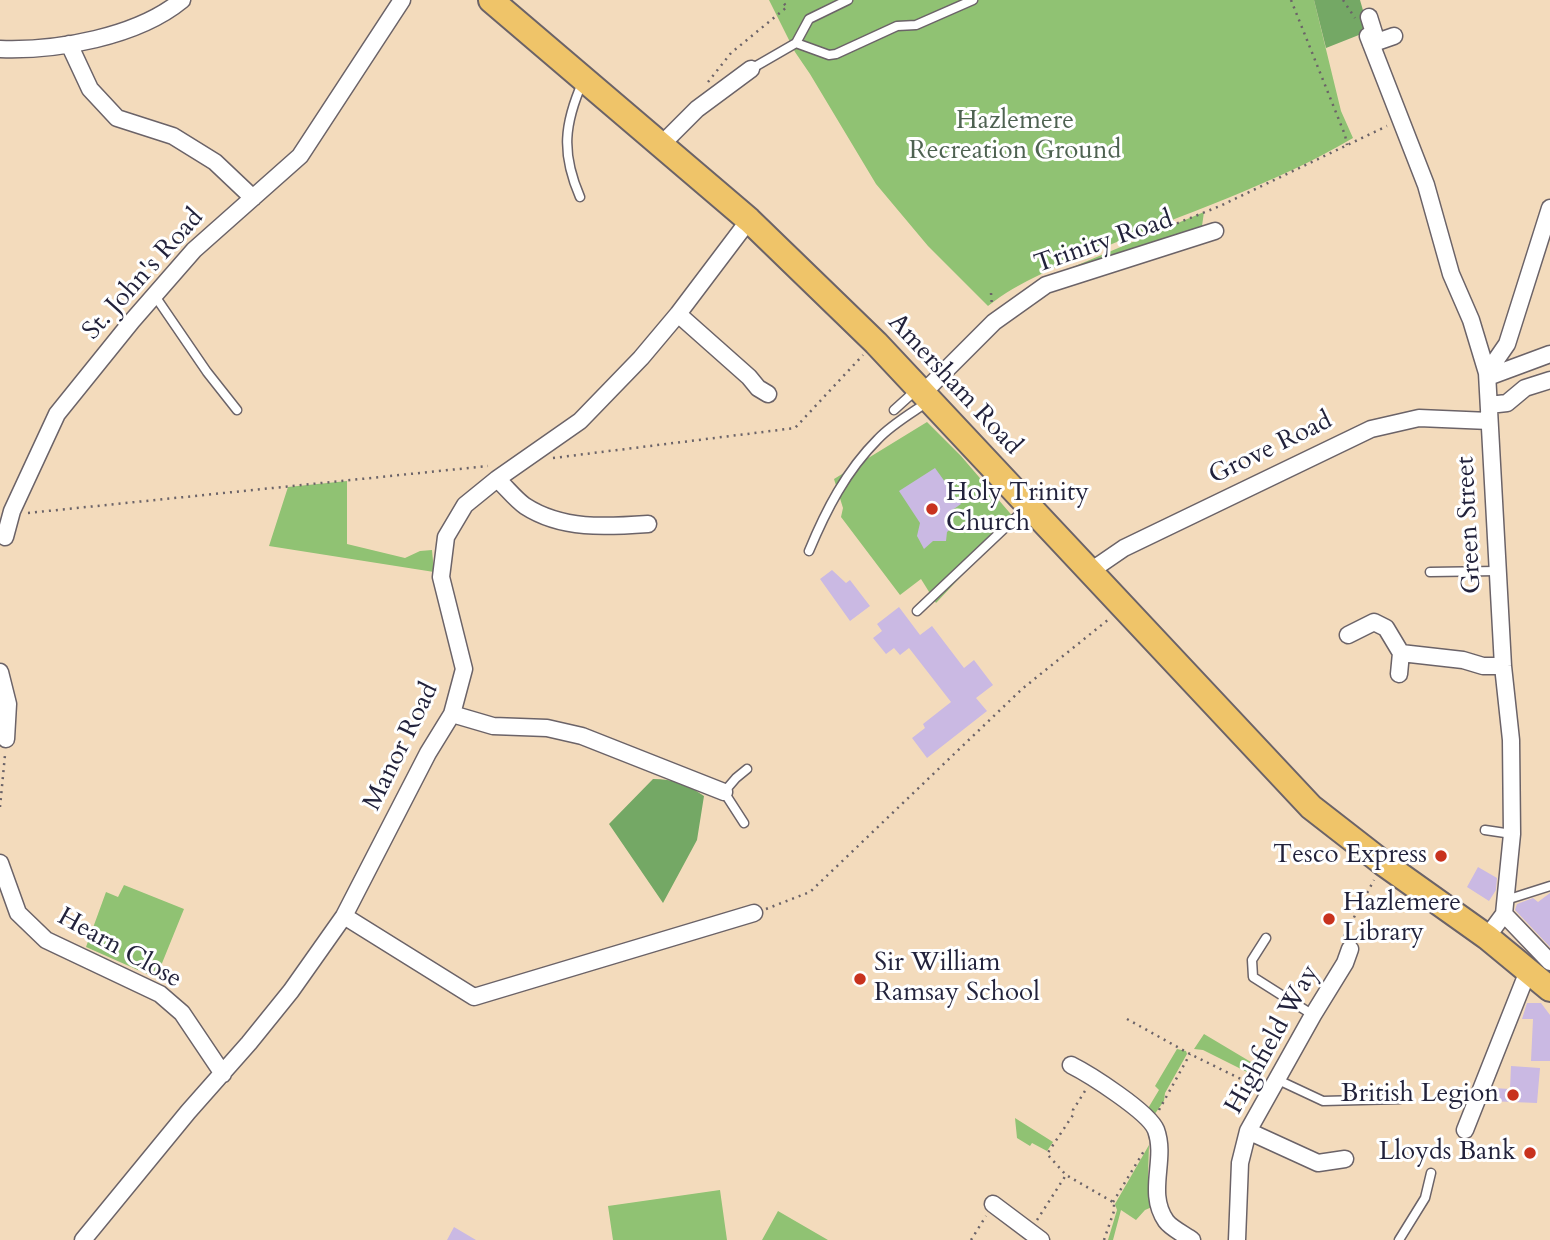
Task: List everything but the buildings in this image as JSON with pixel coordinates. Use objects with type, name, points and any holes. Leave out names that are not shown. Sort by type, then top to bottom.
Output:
[{"type":"main road","name":"Amersham Road","points":[[491,0],[749,220],[876,343],[1311,807],[1383,863],[1487,937],[1539,966],[1550,989]]},
{"type":"street","points":[[0,49],[69,44],[128,30],[169,11],[182,0]]},
{"type":"street","name":"St. John's Road","points":[[5,537],[12,511],[57,414],[194,250],[300,156],[402,0]]},
{"type":"street","name":"Green Street","points":[[1370,17],[1374,33],[1368,36],[1426,185],[1448,266],[1480,346],[1488,375],[1497,572],[1511,740],[1513,834],[1505,907]]},
{"type":"street","points":[[1371,44],[1394,36]]},
{"type":"street","points":[[69,44],[90,89],[117,118],[173,136],[215,162],[253,198]]},
{"type":"street","points":[[662,144],[703,104],[751,69]]},
{"type":"street","points":[[1488,375],[1507,344],[1550,208]]},
{"type":"street","name":"Manor Road","points":[[83,1240],[291,991],[344,916],[422,764],[452,714],[464,669],[441,577],[446,537],[465,505],[497,479],[580,421],[641,358],[678,314],[749,220]]},
{"type":"street","name":"Trinity Road","points":[[923,395],[994,322],[1046,285],[1215,231]]},
{"type":"street","points":[[678,314],[758,388],[768,394]]},
{"type":"street","points":[[1488,375],[1550,354]]},
{"type":"street","points":[[1489,413],[1525,388],[1550,380]]},
{"type":"street","name":"Grove Road","points":[[1089,572],[1124,548],[1371,429],[1419,418],[1489,413]]},
{"type":"street","points":[[497,479],[525,505],[560,522],[600,527],[648,524]]},
{"type":"street","points":[[1348,635],[1374,622],[1385,628],[1401,653],[1399,674]]},
{"type":"street","points":[[1401,653],[1463,660],[1483,666],[1503,666]]},
{"type":"street","points":[[0,672],[8,704],[6,738]]},
{"type":"street","points":[[452,714],[493,726],[547,728],[582,736],[724,792]]},
{"type":"street","name":"Hearn Close","points":[[0,863],[18,913],[46,940],[160,994],[182,1013],[223,1074]]},
{"type":"street","points":[[1465,1130],[1539,966],[1505,907],[1487,937]]},
{"type":"street","points":[[344,916],[474,997],[754,913]]},
{"type":"street","name":"Highfield Way","points":[[1237,1240],[1240,1163],[1248,1131],[1345,963],[1350,948]]},
{"type":"street","points":[[1070,1065],[1140,1110],[1152,1121],[1160,1144],[1156,1193],[1166,1221],[1192,1240]]},
{"type":"street","points":[[1248,1131],[1318,1163],[1345,1158]]},
{"type":"street","points":[[993,1204],[1036,1235]]},
{"type":"lane","points":[[751,69],[796,43],[809,19],[848,0]]},
{"type":"lane","points":[[796,43],[829,55],[836,54],[897,26],[916,25],[973,0]]},
{"type":"lane","points":[[580,197],[568,162],[566,137],[574,100],[584,78]]},
{"type":"lane","points":[[155,296],[207,372],[237,410]]},
{"type":"lane","points":[[894,410],[923,395]]},
{"type":"lane","points":[[809,551],[825,513],[843,483],[878,438],[923,395]]},
{"type":"lane","points":[[917,611],[1027,507]]},
{"type":"lane","points":[[1430,572],[1497,572]]},
{"type":"lane","points":[[744,823],[724,792],[747,769]]},
{"type":"lane","points":[[1485,830],[1513,834]]},
{"type":"lane","points":[[1505,907],[1550,886]]},
{"type":"lane","points":[[1266,938],[1252,960],[1253,976],[1313,1015]]},
{"type":"lane","points":[[1272,1086],[1323,1101],[1400,1099]]},
{"type":"lane","points":[[1399,1240],[1424,1198],[1431,1173]]},
{"type":"path","points":[[707,82],[731,53],[787,7],[782,0]]},
{"type":"path","points":[[1291,0],[1347,145]]},
{"type":"path","points":[[1133,241],[1220,206],[1347,145],[1359,142],[1399,120]]},
{"type":"path","points":[[991,293],[992,309],[997,304]]},
{"type":"path","points":[[12,511],[27,513],[523,463],[795,428],[876,343]]},
{"type":"path","points":[[754,913],[810,892],[1022,689],[1123,608]]},
{"type":"path","points":[[0,807],[6,738]]},
{"type":"path","points":[[1350,948],[1341,940],[1383,863]]},
{"type":"path","points":[[1127,1019],[1190,1054],[1272,1086]]},
{"type":"path","points":[[1093,1079],[1047,1154],[1066,1175],[1114,1202],[1114,1211],[1104,1240]]},
{"type":"path","points":[[1036,1235],[1066,1175]]},
{"type":"path","points":[[971,1240],[993,1204]]},
{"type":"green space","name":"Hazlemere Recreation Ground","points":[[769,0],[1314,0],[1341,111],[1353,138],[1260,185],[1041,274],[988,306],[928,246],[876,184],[795,52]]},
{"type":"green space","points":[[1314,0],[1360,0],[1369,31],[1326,48]]},
{"type":"green space","points":[[1204,212],[1202,226],[1097,264],[1042,280]]},
{"type":"green space","points":[[927,422],[961,456],[1015,519],[936,603],[921,579],[900,595],[841,517],[843,508],[834,479]]},
{"type":"green space","points":[[347,481],[347,544],[405,558],[420,551],[432,550],[434,572],[269,546],[288,487]]},
{"type":"green space","points":[[653,779],[680,783],[704,796],[697,840],[663,903],[609,824]]},
{"type":"green space","points":[[124,885],[184,909],[156,978],[86,947],[106,892],[118,897]]},
{"type":"green space","points":[[1204,1034],[1266,1071],[1261,1079],[1203,1050],[1194,1049]]},
{"type":"green space","points":[[1177,1049],[1186,1051],[1187,1054],[1165,1093],[1164,1101],[1154,1115],[1147,1110],[1159,1090],[1155,1086]]},
{"type":"green space","points":[[1015,1118],[1053,1142],[1047,1151],[1032,1143],[1030,1146],[1017,1138]]},
{"type":"green space","points":[[1149,1145],[1148,1176],[1152,1207],[1136,1220],[1121,1210],[1113,1240],[1108,1240],[1117,1210],[1115,1204]]},
{"type":"green space","points":[[720,1190],[727,1240],[613,1240],[608,1206]]},
{"type":"green space","points":[[778,1211],[828,1240],[762,1240]]},
{"type":"place","name":"Holy Trinity Church","points":[[932,509]]},
{"type":"place","name":"Tesco Express","points":[[1441,856]]},
{"type":"place","name":"Hazlemere Library","points":[[1329,919]]},
{"type":"place","name":"Sir William Ramsay School","points":[[860,979]]},
{"type":"place","name":"British Legion","points":[[1513,1095]]},
{"type":"place","name":"Lloyds Bank","points":[[1530,1153]]}]
